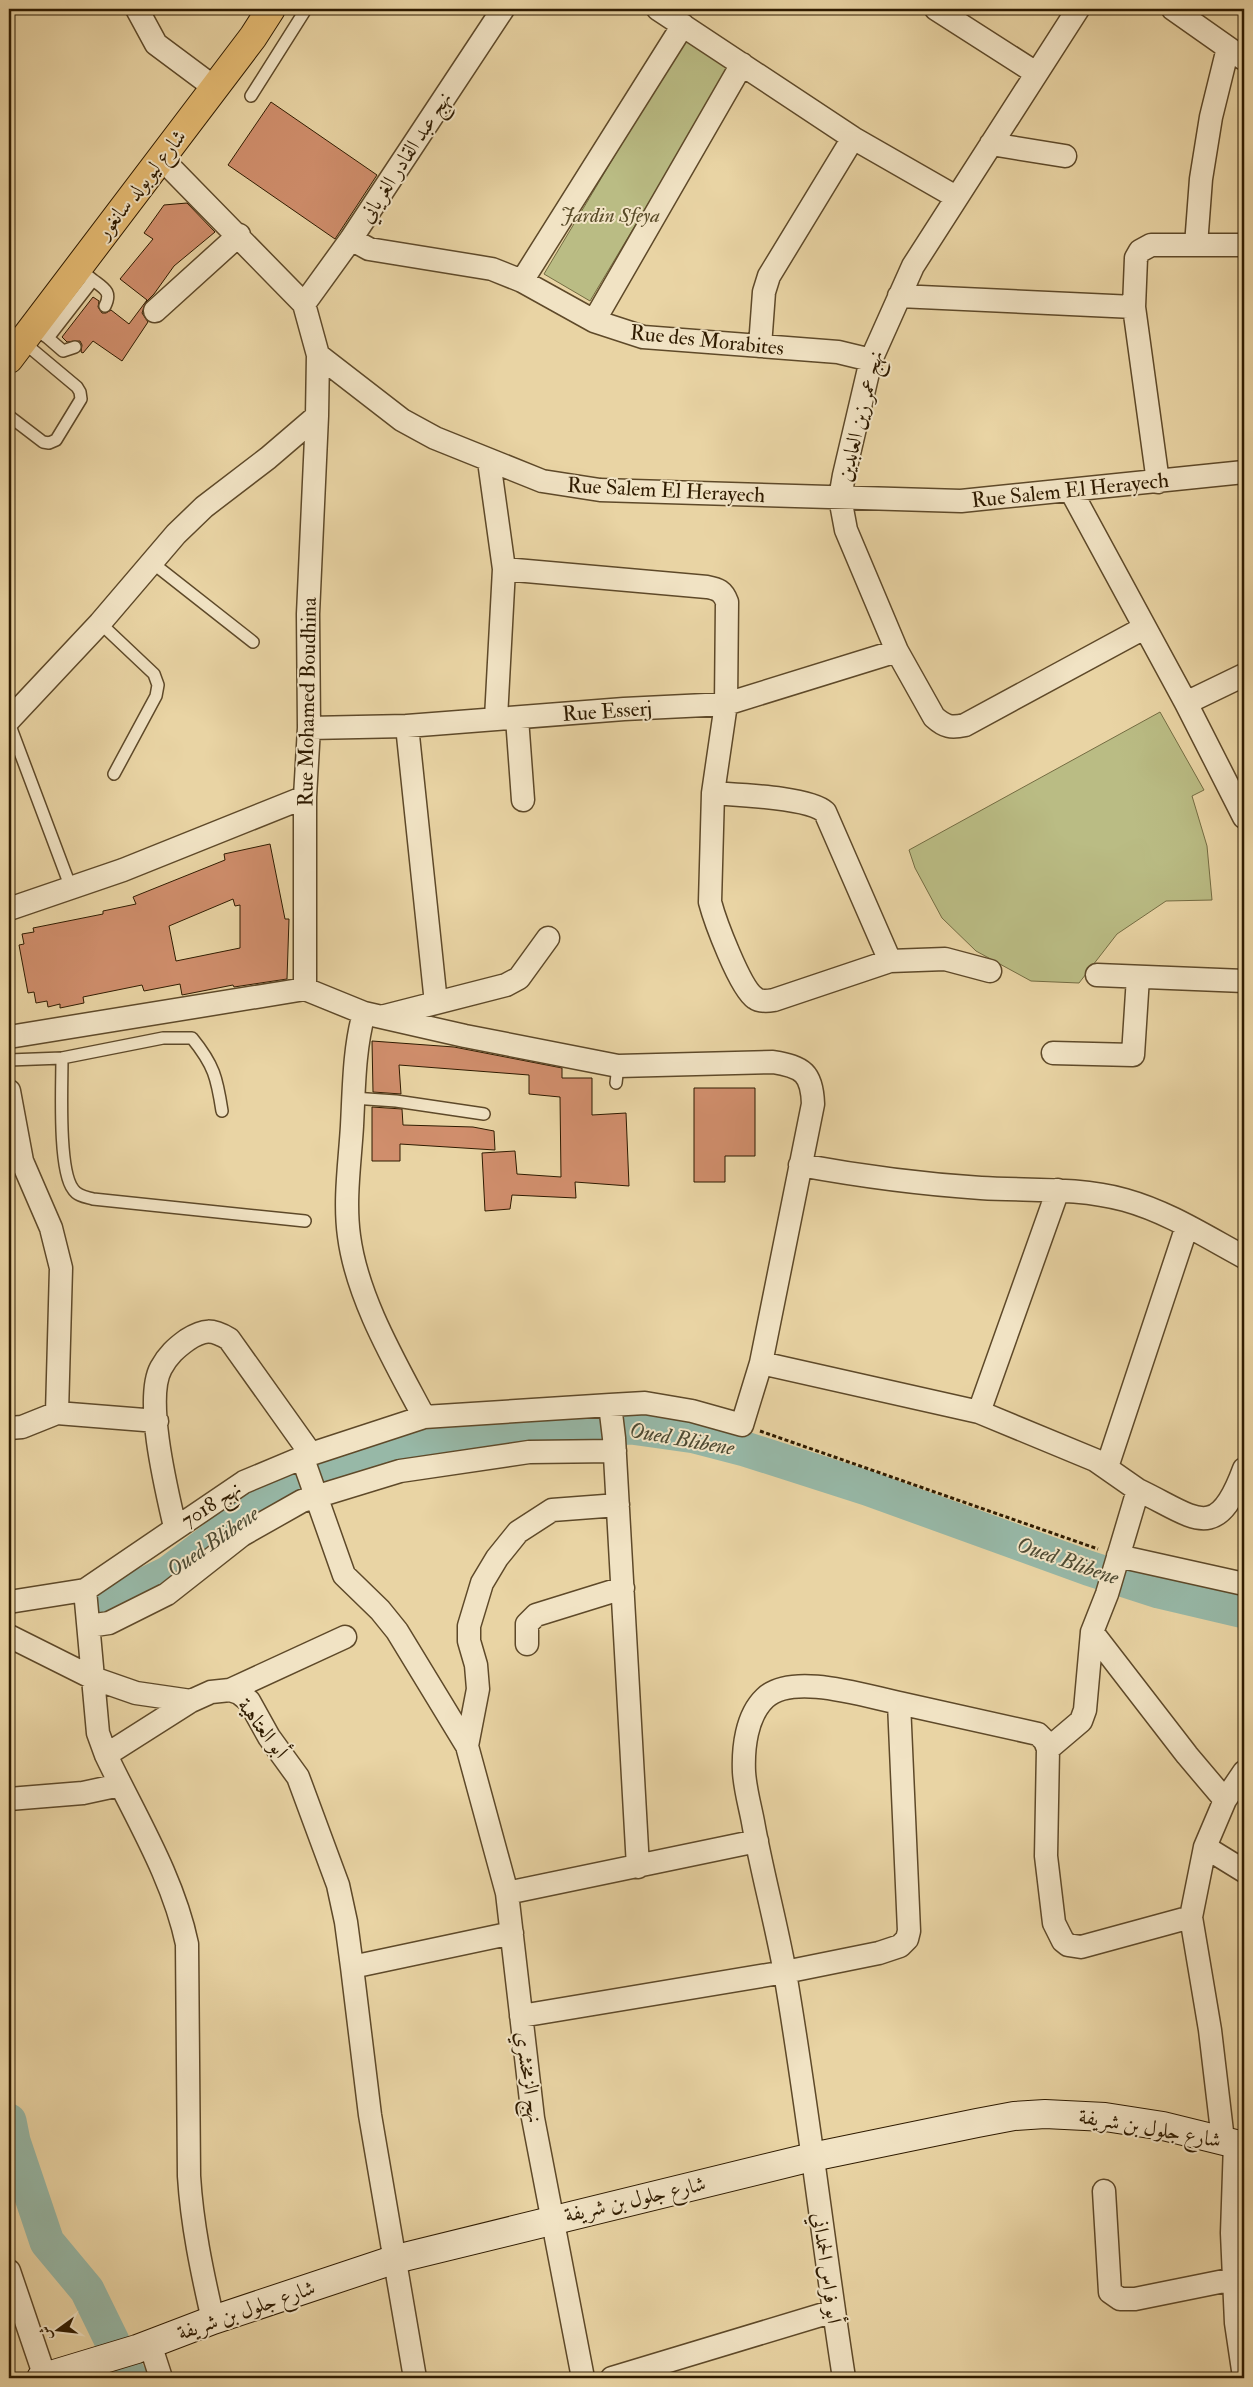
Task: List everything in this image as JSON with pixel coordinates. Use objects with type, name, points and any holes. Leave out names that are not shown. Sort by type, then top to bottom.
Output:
[{"type":"main road","name":"شارع ليوبولد سانغور","points":[[24,340],[85,273],[161,158],[253,37],[271,9]]},
{"type":"main road","name":"شارع جلول بن شريفة","points":[[43,2378],[144,2346],[213,2320],[396,2259],[812,2157],[977,2123],[1014,2116],[1045,2114],[1105,2117],[1163,2126],[1234,2143]]},
{"type":"street","points":[[137,9],[156,44],[214,88]]},
{"type":"street","name":"نهج عبد القادر الغرياني","points":[[304,304],[351,239],[503,9]]},
{"type":"street","points":[[658,9],[853,138],[956,197]]},
{"type":"street","points":[[936,9],[1036,73]]},
{"type":"street","name":"نهج عمر زين العابدين","points":[[1078,9],[913,266],[871,360],[840,498],[846,530],[897,651],[934,717],[943,725],[954,727],[965,725],[1144,628]]},
{"type":"street","points":[[1173,9],[1236,54],[1209,126],[1201,179],[1196,245]]},
{"type":"street","points":[[522,282],[683,25]]},
{"type":"street","points":[[594,321],[742,64]]},
{"type":"street","points":[[760,346],[764,292],[769,276],[853,138]]},
{"type":"street","points":[[991,144],[1065,156]]},
{"type":"street","points":[[161,158],[304,304],[318,355]]},
{"type":"street","points":[[155,310],[238,235]]},
{"type":"street","name":"Rue des Morabites","points":[[351,239],[369,249],[492,270],[522,282],[594,321],[643,337],[838,352],[871,360]]},
{"type":"street","points":[[1158,482],[1134,307],[1136,258],[1140,251],[1151,245],[1244,245]]},
{"type":"street","points":[[899,296],[1134,307]]},
{"type":"street","name":"Rue Mohamed Boudhina","points":[[305,989],[305,798],[308,728],[308,614],[318,355]]},
{"type":"street","name":"Rue Salem El Herayech","points":[[318,355],[402,420],[435,438],[542,482],[573,488],[962,501],[1244,472]]},
{"type":"street","points":[[9,721],[100,623],[150,561],[204,507],[268,458],[317,416]]},
{"type":"street","points":[[490,461],[504,569],[507,718],[523,800]]},
{"type":"street","points":[[1071,491],[1186,703],[1244,817]]},
{"type":"street","points":[[504,569],[717,588],[723,593],[727,602],[726,704],[713,793],[710,902],[718,926],[749,993],[756,1000],[774,1000],[890,961],[945,959],[990,971]]},
{"type":"street","name":"Rue Esserj","points":[[308,728],[407,726],[726,704],[897,651]]},
{"type":"street","points":[[1186,703],[1244,676]]},
{"type":"street","points":[[407,726],[436,1003]]},
{"type":"street","points":[[713,793],[804,802],[820,807],[825,812],[890,961]]},
{"type":"street","points":[[9,909],[210,837],[305,798]]},
{"type":"street","points":[[424,1417],[394,1359],[365,1295],[349,1236],[348,1209],[353,1098],[359,1031],[372,1015],[436,1003],[506,985],[519,978],[548,938]]},
{"type":"street","points":[[1097,975],[1244,982]]},
{"type":"street","points":[[1053,1053],[1133,1055],[1138,977]]},
{"type":"street","points":[[9,1037],[305,989],[372,1015],[617,1074],[773,1062],[790,1064],[803,1071],[812,1085],[813,1104],[761,1363],[742,1425]]},
{"type":"street","points":[[9,1091],[15,1162],[51,1228],[61,1268],[57,1413]]},
{"type":"street","points":[[800,1165],[862,1177],[982,1188],[1058,1190],[1124,1200],[1167,1216],[1244,1257]]},
{"type":"street","points":[[979,1412],[1058,1190]]},
{"type":"street","points":[[1107,1467],[1187,1226]]},
{"type":"street","points":[[175,1527],[163,1472],[157,1422],[155,1394],[160,1369],[173,1351],[200,1331],[218,1332],[229,1339],[306,1459],[314,1495],[344,1576],[380,1610],[397,1631],[467,1746],[506,1893],[756,1841]]},
{"type":"street","points":[[761,1363],[979,1412],[1107,1467],[1138,1490],[1200,1520],[1212,1519],[1221,1514],[1236,1492],[1244,1469]]},
{"type":"street","name":"نهج 7018","points":[[9,1602],[85,1590],[135,1558],[175,1527],[244,1482],[424,1417],[611,1408],[644,1403],[692,1411],[742,1425]]},
{"type":"street","points":[[611,1408],[615,1444],[638,1867]]},
{"type":"street","points":[[9,1428],[22,1427],[57,1413],[157,1422]]},
{"type":"street","points":[[89,1626],[109,1622],[167,1594],[242,1535],[314,1495],[400,1471],[529,1452],[615,1444]]},
{"type":"street","points":[[1138,1490],[1107,1594],[1092,1632],[1085,1710],[1081,1721],[1048,1749],[1046,1856],[1054,1923],[1063,1941],[1068,1945],[1081,1947],[1191,1917]]},
{"type":"street","points":[[467,1746],[478,1689],[476,1665],[469,1641],[469,1626],[482,1583],[497,1558],[518,1532],[552,1510],[618,1505]]},
{"type":"street","points":[[1116,1561],[1244,1584]]},
{"type":"street","points":[[527,1644],[527,1624],[536,1615],[623,1588]]},
{"type":"street","points":[[85,1590],[98,1733],[106,1755],[168,1883],[181,1916],[188,1944],[188,2176],[197,2246],[213,2320]]},
{"type":"street","points":[[1092,1632],[1187,1755],[1225,1800]]},
{"type":"street","points":[[9,1636],[93,1678],[136,1693],[191,1701]]},
{"type":"street","points":[[230,1690],[345,1637]]},
{"type":"street","name":"أبو فراس الحمداني","points":[[844,2378],[785,1972],[756,1841],[744,1775],[744,1751],[748,1731],[764,1698],[782,1688],[808,1686],[898,1703],[1038,1734],[1045,1741],[1048,1749]]},
{"type":"street","name":"أبو العتاهية","points":[[106,1755],[191,1701],[211,1692],[230,1690],[239,1693],[249,1701],[273,1743],[298,1777],[338,1885],[346,1922],[370,2115],[415,2378]]},
{"type":"street","points":[[521,2016],[785,1972],[879,1953],[900,1946],[907,1939],[909,1931],[898,1703]]},
{"type":"street","points":[[1244,1772],[1225,1800],[1205,1847],[1191,1917],[1210,2030],[1234,2143],[1232,2233],[1236,2323],[1244,2377]]},
{"type":"street","points":[[9,1798],[83,1793],[120,1785]]},
{"type":"street","points":[[1205,1847],[1244,1870]]},
{"type":"street","name":"نهج الزمخشري","points":[[506,1893],[533,2118],[583,2378]]},
{"type":"street","points":[[352,1967],[512,1933]]},
{"type":"street","points":[[1104,2191],[1110,2292],[1120,2299],[1135,2299],[1234,2279]]},
{"type":"street","points":[[9,2271],[43,2378]]},
{"type":"street","points":[[612,2378],[834,2311]]},
{"type":"street","points":[[144,2346],[161,2378]]},
{"type":"lane","points":[[251,96],[306,9]]},
{"type":"lane","points":[[85,273],[108,292],[110,297],[106,306]]},
{"type":"lane","points":[[24,340],[63,351],[74,347]]},
{"type":"lane","points":[[10,418],[43,442],[49,443],[56,440],[81,399],[77,388],[24,340]]},
{"type":"lane","points":[[150,561],[253,642]]},
{"type":"lane","points":[[100,623],[154,674],[158,685],[156,696],[114,774]]},
{"type":"lane","points":[[9,721],[71,888]]},
{"type":"lane","points":[[9,1060],[62,1058],[164,1038],[192,1038],[208,1058],[218,1080],[222,1111]]},
{"type":"lane","points":[[62,1058],[65,1170],[73,1189],[80,1195],[93,1199],[305,1221]]},
{"type":"lane","points":[[353,1098],[396,1101],[484,1114]]},
{"type":"path","points":[[742,1425],[1116,1561]]},
{"type":"green space","name":"Jardin Sfeya","points":[[685,38],[731,65],[590,301],[544,274]]},
{"type":"green space","points":[[1160,712],[1204,790],[1192,796],[1207,846],[1212,900],[1166,901],[1117,934],[1079,983],[1031,981],[976,951],[942,918],[915,868],[909,850]]},
{"type":"building","points":[[271,102],[377,175],[335,239],[228,165]]},
{"type":"building","points":[[187,203],[215,232],[174,266],[146,302],[142,313],[148,322],[122,361],[93,341],[83,353],[81,352],[82,345],[80,341],[67,342],[62,337],[93,297],[99,301],[98,307],[102,313],[111,310],[129,324],[147,300],[120,279],[153,239],[144,233],[164,205]]},
{"type":"building","points":[[270,844],[285,919],[289,919],[287,979],[234,987],[233,985],[182,995],[180,984],[144,991],[142,985],[83,997],[84,1003],[60,1008],[60,1004],[48,1007],[47,1001],[36,1003],[34,992],[28,993],[19,945],[24,944],[22,934],[34,932],[33,928],[103,914],[103,911],[136,904],[133,897],[225,860],[224,854]],"holes":[[[233,899],[235,906],[240,905],[240,948],[176,961],[169,926]]]},
{"type":"building","points":[[372,1041],[454,1047],[562,1068],[562,1078],[592,1078],[592,1115],[626,1113],[629,1186],[575,1182],[576,1198],[512,1195],[510,1209],[485,1211],[482,1153],[515,1151],[517,1174],[561,1177],[560,1097],[529,1094],[529,1075],[399,1065],[401,1094],[373,1092]]},
{"type":"building","points":[[694,1088],[755,1088],[755,1156],[725,1156],[725,1182],[694,1182]]},
{"type":"building","points":[[372,1107],[402,1109],[403,1125],[473,1127],[494,1131],[495,1150],[400,1144],[400,1161],[372,1161]]},
{"type":"waterway","name":"Oued Blibene","points":[[106,1604],[169,1573],[254,1508],[391,1452],[448,1440],[631,1427],[695,1436],[745,1449],[867,1488],[1088,1568],[1159,1591],[1244,1611]]},
{"type":"waterway","points":[[9,2121],[13,2141],[47,2242],[87,2290],[130,2378]]}]
